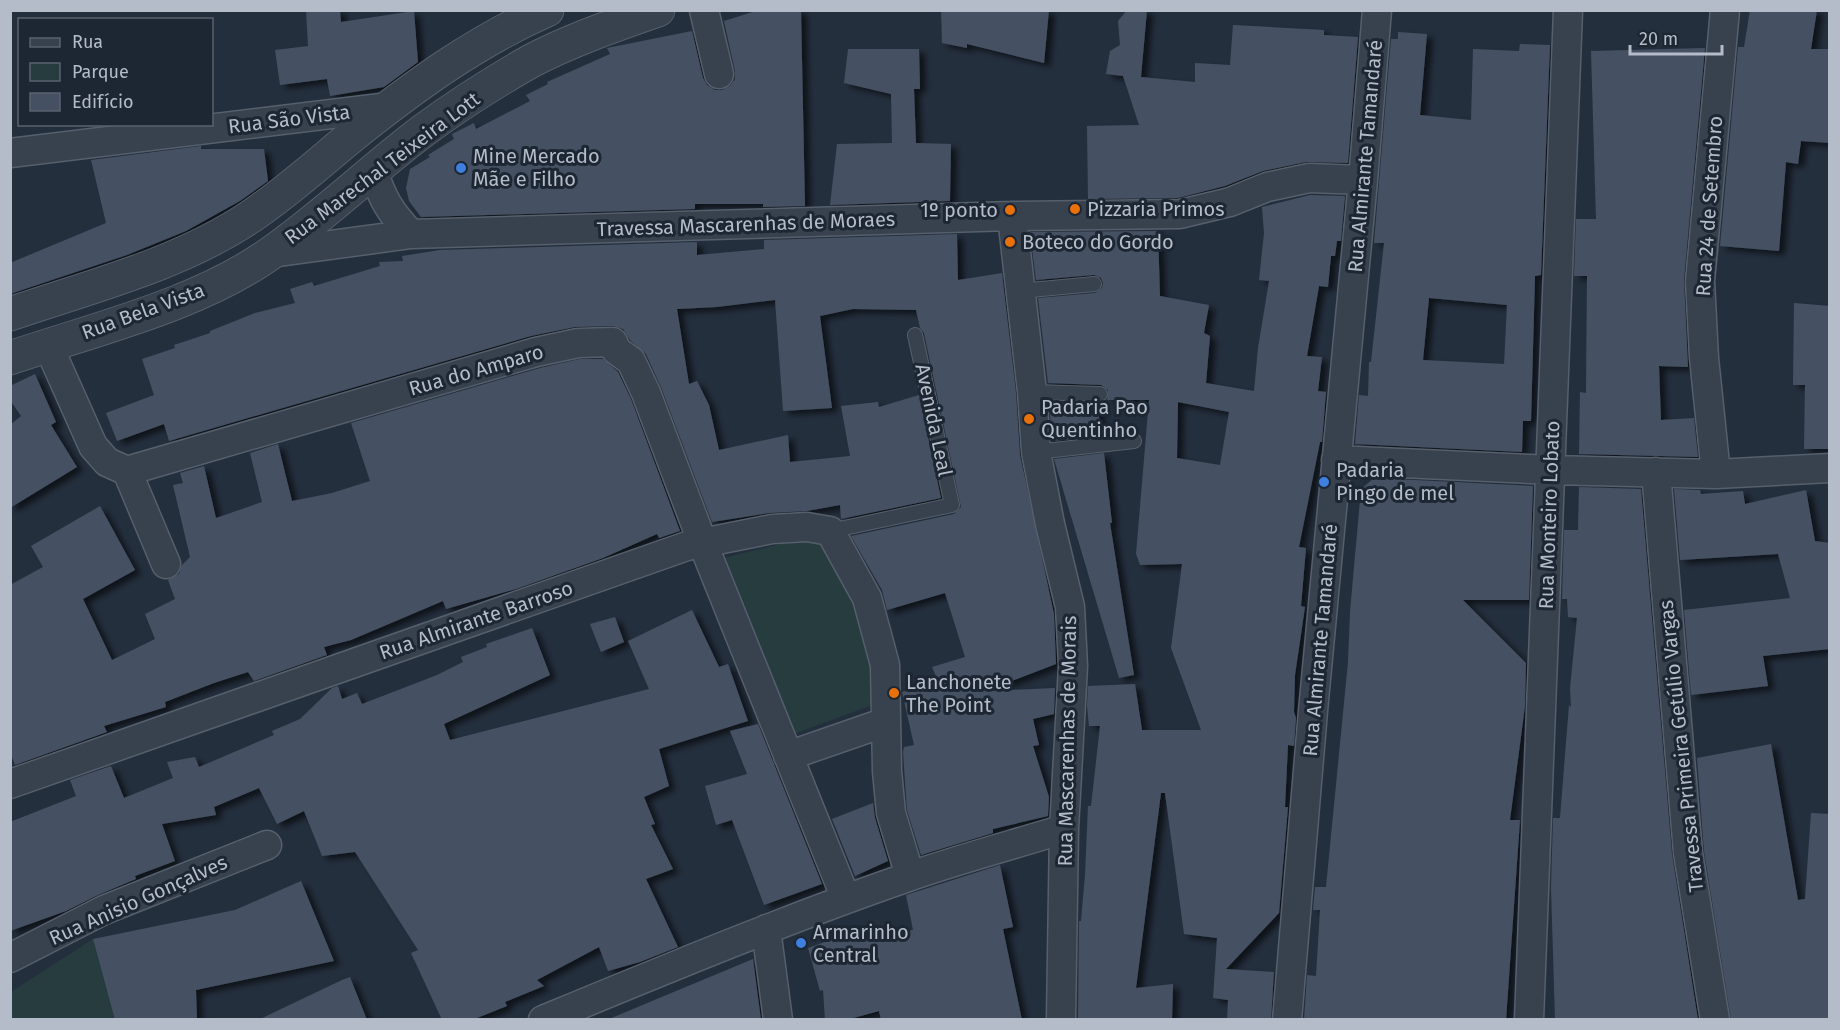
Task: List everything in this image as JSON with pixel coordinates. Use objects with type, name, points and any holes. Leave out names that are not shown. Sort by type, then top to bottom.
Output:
[{"type":"street","name":"Rua Marechal Teixeira Lott","points":[[249,217],[291,187],[390,107],[464,54],[547,10]]},
{"type":"street","name":"Rua Marechal Teixeira Lott","points":[[271,253],[424,130],[484,90],[533,60],[612,26],[658,10]]},
{"type":"street","points":[[704,10],[718,74]]},
{"type":"street","name":"Rua Almirante Tamandaré","points":[[1287,1020],[1336,460],[1364,180],[1377,10]]},
{"type":"street","name":"Rua Monteiro Lobato","points":[[1529,1020],[1568,10]]},
{"type":"street","name":"Rua 24 de Setembro","points":[[1716,474],[1704,358],[1700,281],[1725,10]]},
{"type":"street","name":"Rua São Vista","points":[[10,153],[390,107]]},
{"type":"street","points":[[373,171],[382,198],[394,216],[411,234]]},
{"type":"street","name":"Travessa Mascarenhas de Moraes","points":[[271,253],[411,234],[1012,216],[1180,214],[1230,202],[1268,187],[1309,178],[1364,180]]},
{"type":"street","name":"Rua Mascarenhas de Morais","points":[[1012,216],[1032,392],[1036,452],[1070,607],[1073,666],[1064,829],[1060,1020]]},
{"type":"street","name":"Rua Bela Vista","points":[[10,314],[165,261],[209,240],[249,217]]},
{"type":"street","name":"Rua Bela Vista","points":[[10,358],[181,301],[271,253]]},
{"type":"street","name":"Rua do Amparo","points":[[127,471],[536,352],[578,343],[613,342],[616,350],[631,362],[646,393],[703,544]]},
{"type":"street","points":[[48,345],[93,446],[107,462],[127,471],[166,564]]},
{"type":"street","points":[[1336,460],[1551,470],[1716,474],[1830,468]]},
{"type":"street","name":"Travessa Primeira Getúlio Vargas","points":[[1656,472],[1688,853],[1715,1020]]},
{"type":"street","name":"Rua Almirante Barroso","points":[[10,784],[687,546],[772,529],[807,527],[830,531]]},
{"type":"street","points":[[830,531],[867,598],[885,665],[891,813],[910,876]]},
{"type":"street","points":[[703,544],[846,899]]},
{"type":"street","points":[[788,756],[886,722]]},
{"type":"street","points":[[543,1020],[766,929],[846,899],[910,876],[1064,829]]},
{"type":"street","name":"Rua Anisio Gonçalves","points":[[10,958],[104,910],[267,845]]},
{"type":"street","points":[[766,929],[778,1020]]},
{"type":"lane","points":[[1020,291],[1094,284]]},
{"type":"lane","name":"Avenida Leal","points":[[915,335],[952,505]]},
{"type":"lane","points":[[1032,392],[1100,394]]},
{"type":"lane","points":[[1036,452],[1134,441]]},
{"type":"lane","name":"Rua Almirante Barroso","points":[[830,531],[952,505]]},
{"type":"green space","points":[[796,540],[820,543],[839,561],[874,661],[875,704],[794,734],[723,558]]},
{"type":"green space","points":[[93,939],[115,1019],[11,1019],[11,992]]},
{"type":"building","points":[[306,10],[340,10],[341,22],[414,11],[418,62],[384,87],[330,96],[327,79],[280,85],[275,50],[308,46]]},
{"type":"building","points":[[759,10],[801,10],[805,206],[695,204],[695,209],[421,217],[409,201],[406,188],[410,169],[454,139],[452,134],[474,123],[476,129],[530,101],[526,95],[548,84],[547,82],[610,54],[607,48],[692,31],[703,78],[707,85],[715,90],[722,90],[730,86],[735,79],[735,71],[724,21]]},
{"type":"building","points":[[941,10],[1049,10],[1044,63],[967,44],[967,48],[942,43]]},
{"type":"building","points":[[1127,10],[1147,10],[1141,77],[1195,82],[1195,63],[1230,65],[1233,25],[1324,30],[1324,35],[1358,37],[1348,163],[1306,162],[1263,171],[1225,186],[1178,198],[1088,199],[1087,126],[1139,125],[1123,76],[1106,74],[1110,51],[1120,45],[1118,21]]},
{"type":"building","points":[[1750,10],[1817,10],[1811,49],[1830,49],[1830,143],[1801,141],[1798,164],[1786,162],[1779,251],[1720,246],[1738,47],[1744,47]]},
{"type":"building","points":[[1398,32],[1427,34],[1420,115],[1471,120],[1473,49],[1519,51],[1520,44],[1550,45],[1541,275],[1535,276],[1531,421],[1523,421],[1522,452],[1355,444],[1359,395],[1368,396],[1369,362],[1371,362],[1384,243],[1374,243],[1391,39],[1398,39]],"holes":[[[1429,298],[1507,305],[1504,364],[1423,360]]]},
{"type":"building","points":[[1705,48],[1684,280],[1688,367],[1659,366],[1661,420],[1694,418],[1698,457],[1579,454],[1580,392],[1586,393],[1587,276],[1574,276],[1576,219],[1596,219],[1591,51]]},
{"type":"building","points":[[848,49],[919,49],[920,89],[914,89],[916,143],[951,144],[950,201],[830,205],[837,144],[892,143],[891,94],[844,83]]},
{"type":"building","points":[[201,146],[201,149],[264,149],[268,181],[240,201],[186,231],[127,255],[10,294],[10,263],[106,223],[91,160]]},
{"type":"building","points":[[1310,195],[1345,196],[1341,241],[1337,241],[1335,256],[1331,256],[1328,287],[1319,286],[1307,356],[1322,357],[1318,391],[1326,392],[1322,442],[1320,442],[1299,547],[1306,548],[1301,606],[1305,607],[1295,675],[1294,746],[1288,745],[1285,807],[1288,807],[1279,913],[1226,969],[1274,972],[1271,1020],[1227,1020],[1228,1000],[1213,998],[1217,938],[1184,934],[1165,793],[1161,793],[1136,988],[1173,984],[1172,1020],[1078,1020],[1079,921],[1081,921],[1085,875],[1088,806],[1091,806],[1100,726],[1089,726],[1088,686],[1135,684],[1142,730],[1201,730],[1171,648],[1182,564],[1140,565],[1136,554],[1149,400],[1107,400],[1108,390],[1101,385],[1048,383],[1038,298],[1095,293],[1102,288],[1103,283],[1101,278],[1094,275],[1036,280],[1030,232],[1158,231],[1160,296],[1209,305],[1204,333],[1210,336],[1206,383],[1254,391],[1258,348],[1269,281],[1259,280],[1264,233],[1262,207]],"holes":[[[1178,402],[1229,412],[1220,465],[1177,458]]]},
{"type":"building","points":[[957,234],[958,280],[1002,273],[1016,393],[1020,455],[1054,614],[1056,664],[986,691],[1055,688],[1054,714],[1033,719],[1039,745],[1033,746],[1049,797],[1048,816],[993,829],[993,833],[921,855],[907,810],[903,752],[904,747],[914,745],[902,692],[938,681],[932,667],[965,657],[945,593],[887,610],[882,590],[851,536],[954,514],[961,507],[924,333],[920,328],[916,310],[853,309],[820,316],[832,408],[783,411],[775,300],[677,309],[689,384],[697,381],[709,405],[719,450],[788,435],[790,462],[850,456],[841,406],[878,402],[879,407],[919,395],[941,498],[841,519],[840,505],[712,522],[661,387],[646,354],[630,340],[623,329],[613,326],[575,327],[531,336],[169,441],[164,424],[117,441],[106,413],[154,395],[142,359],[175,348],[174,345],[210,333],[210,331],[255,313],[295,303],[290,289],[312,282],[314,286],[380,266],[379,262],[403,261],[402,256],[440,250],[697,242],[697,255],[764,249],[764,240]]},
{"type":"building","points":[[1794,303],[1830,306],[1830,449],[1804,449],[1805,385],[1793,385]]},
{"type":"building","points":[[580,359],[603,359],[618,372],[631,399],[680,531],[659,538],[657,534],[603,558],[516,589],[446,609],[443,601],[351,640],[324,647],[327,655],[254,681],[248,672],[214,683],[165,702],[166,707],[104,726],[107,732],[15,765],[10,752],[10,585],[43,567],[31,546],[100,506],[135,570],[83,599],[112,660],[155,639],[145,614],[175,599],[168,580],[179,574],[182,565],[190,557],[173,485],[183,483],[180,473],[204,466],[216,518],[262,502],[250,453],[278,444],[292,501],[332,493],[370,481],[351,423],[540,368]]},
{"type":"building","points":[[35,374],[56,422],[51,425],[77,467],[10,508],[10,425],[21,416],[10,400],[10,386]]},
{"type":"building","points":[[1049,402],[1097,403],[1102,436],[1052,441]]},
{"type":"building","points":[[1104,453],[1112,523],[1110,523],[1134,675],[1119,678],[1054,459]]},
{"type":"building","points":[[1374,478],[1533,486],[1529,600],[1463,600],[1526,663],[1525,706],[1510,820],[1520,820],[1506,1020],[1304,1020],[1307,975],[1316,976],[1320,910],[1313,910],[1315,887],[1326,887],[1348,662],[1361,489]]},
{"type":"building","points":[[1579,487],[1641,489],[1672,854],[1698,1020],[1555,1020],[1551,887],[1553,818],[1560,818],[1577,618],[1568,617],[1567,599],[1562,599],[1564,530],[1578,530]]},
{"type":"building","points":[[1674,489],[1700,490],[1701,494],[1743,491],[1745,504],[1806,490],[1815,541],[1830,543],[1830,649],[1763,656],[1768,686],[1691,695],[1684,610],[1790,598],[1778,554],[1680,560]]},
{"type":"building","points":[[692,610],[719,667],[728,664],[748,721],[659,749],[669,786],[644,797],[655,824],[651,825],[673,869],[646,879],[678,947],[640,962],[608,971],[599,947],[537,980],[544,986],[505,1002],[507,1006],[472,1020],[442,1020],[411,953],[418,950],[355,852],[322,856],[304,811],[277,824],[259,788],[214,807],[216,815],[162,824],[175,861],[135,876],[136,879],[66,911],[10,931],[10,822],[76,796],[70,780],[111,766],[124,798],[173,778],[167,762],[195,757],[199,767],[274,735],[272,731],[300,719],[332,688],[338,686],[342,699],[357,693],[362,704],[437,675],[463,662],[461,657],[487,647],[486,644],[532,628],[550,675],[444,724],[450,740],[649,689],[628,641]]},
{"type":"building","points":[[615,617],[624,642],[601,652],[590,624]]},
{"type":"building","points":[[758,724],[822,884],[764,905],[732,820],[716,825],[705,786],[747,774],[730,731]]},
{"type":"building","points":[[1771,744],[1798,900],[1805,899],[1811,813],[1830,814],[1830,1020],[1731,1020],[1704,851],[1697,758]]},
{"type":"building","points":[[873,803],[875,818],[888,861],[855,876],[832,819]]},
{"type":"building","points":[[1000,865],[1013,927],[1003,929],[1022,1020],[881,1020],[879,1011],[846,1020],[825,1020],[823,990],[820,991],[808,948],[852,932],[852,939],[913,930],[906,895]]},
{"type":"building","points":[[301,881],[334,961],[196,990],[197,1020],[115,1020],[93,939],[235,910]]},
{"type":"building","points":[[753,959],[761,1020],[609,1019]]},
{"type":"building","points":[[350,977],[367,1020],[258,1020],[342,980]]},
{"type":"place","name":"Mine Mercado Mãe e Filho","points":[[461,168]]},
{"type":"place","name":"Pizzaria Primos","points":[[1075,209]]},
{"type":"place","name":"1º ponto","points":[[1010,210]]},
{"type":"place","name":"Boteco do Gordo","points":[[1010,242]]},
{"type":"place","name":"Padaria Pao Quentinho","points":[[1029,419]]},
{"type":"place","name":"Padaria Pingo de mel","points":[[1324,482]]},
{"type":"place","name":"Lanchonete The Point","points":[[894,693]]},
{"type":"place","name":"Armarinho Central","points":[[801,943]]}]
